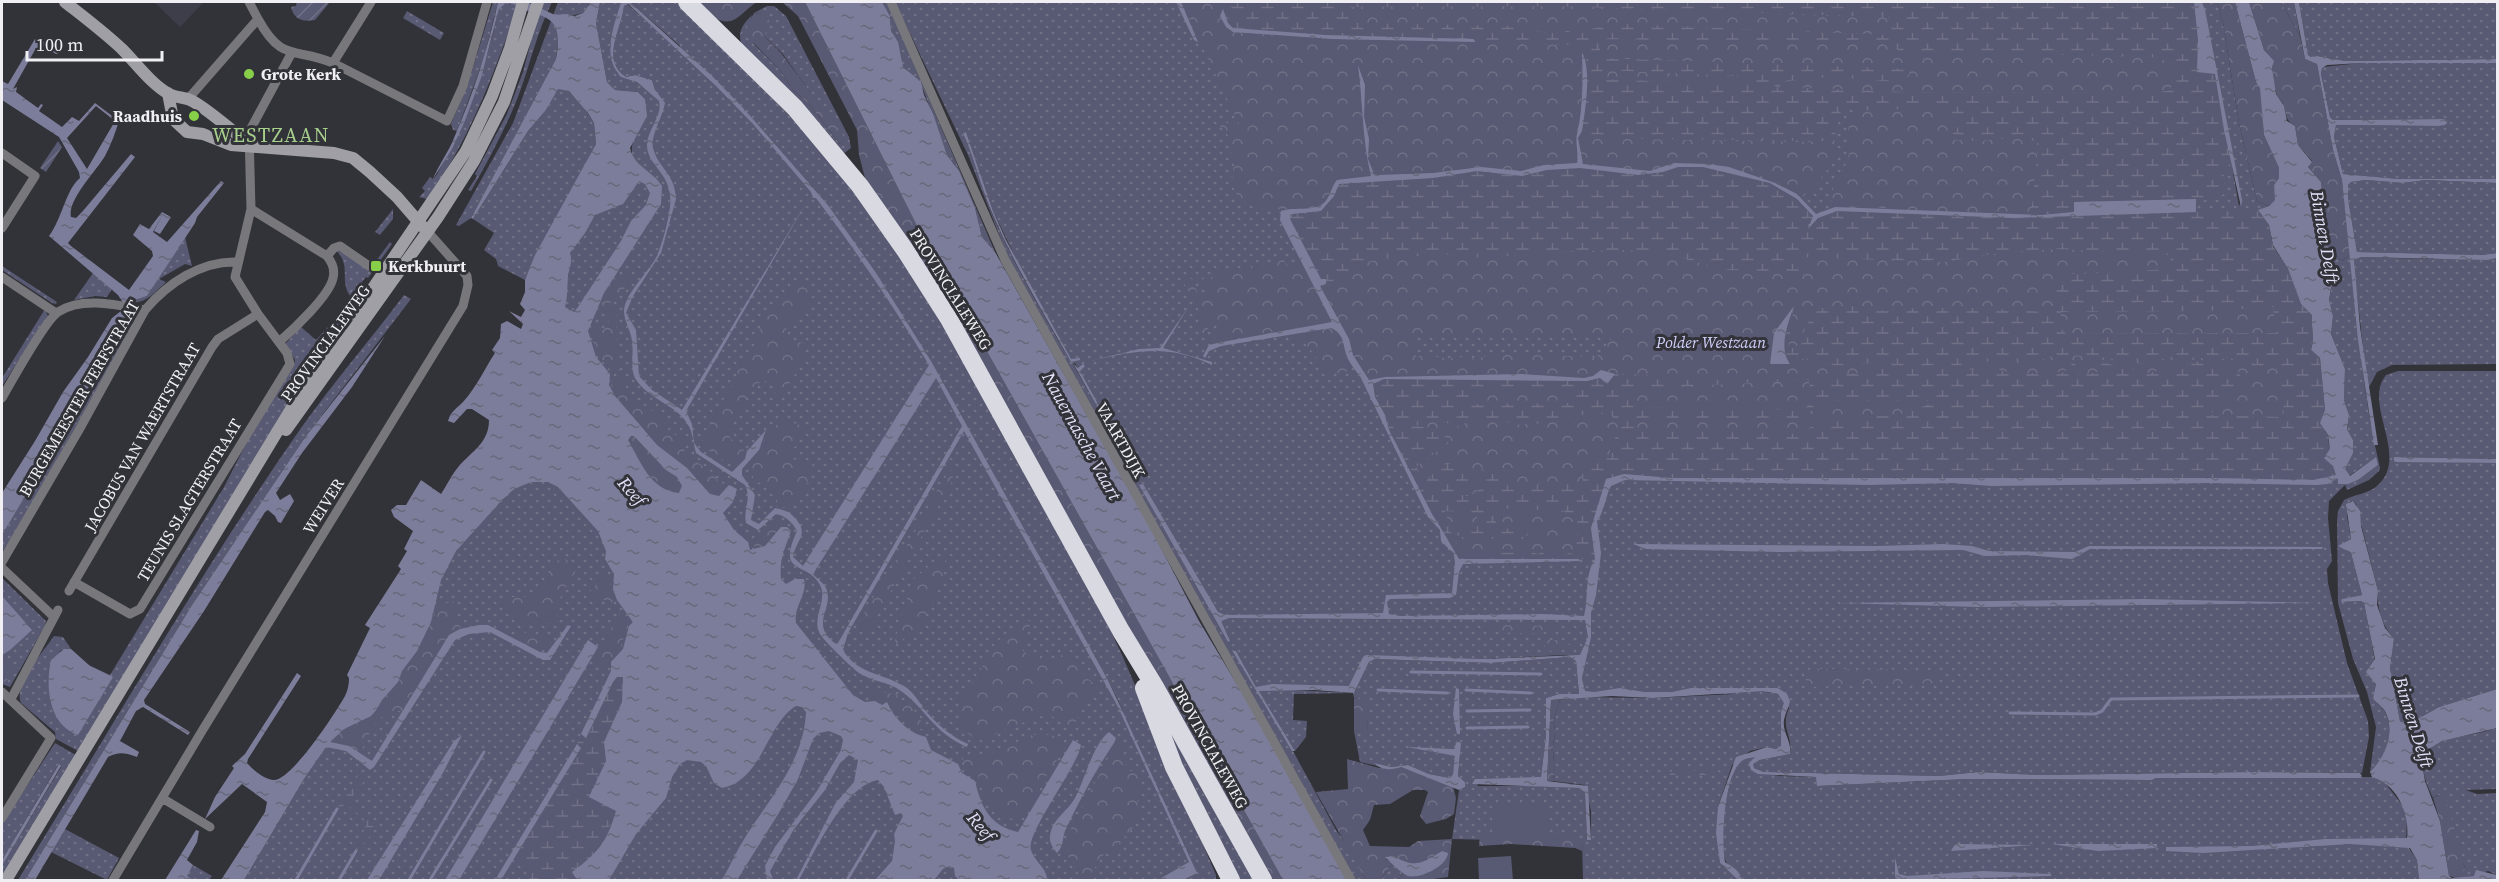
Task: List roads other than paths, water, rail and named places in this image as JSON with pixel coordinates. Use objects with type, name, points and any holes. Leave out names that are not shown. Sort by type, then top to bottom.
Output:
[{"type":"highway","name":"PROVINCIALEWEG","points":[[689,4],[795,108],[860,186],[905,250],[949,319],[1121,631],[1263,880]]},
{"type":"highway","name":"PROVINCIALEWEG","points":[[1121,631],[1174,767],[1231,880]]},
{"type":"main road","points":[[65,2],[121,48],[168,93],[188,99],[242,136],[248,145]]},
{"type":"main road","name":"PROVINCIALEWEG","points":[[6,880],[249,479],[335,362],[423,227],[486,112],[503,69],[523,2]]},
{"type":"main road","name":"PROVINCIALEWEG","points":[[423,227],[469,170],[495,123],[538,2]]},
{"type":"main road","points":[[168,93],[173,119],[187,132],[203,134],[231,145],[334,153],[353,158],[377,178],[423,227]]},
{"type":"street","points":[[249,2],[272,40],[291,54],[310,56],[333,63],[447,121],[452,115],[463,86],[487,2]]},
{"type":"street","points":[[333,63],[371,2]]},
{"type":"street","name":"VAARTDIJK","points":[[891,2],[1005,260],[1351,880]]},
{"type":"street","points":[[188,99],[258,19]]},
{"type":"street","points":[[251,208],[327,256],[334,269],[332,283],[299,324],[279,342],[235,277],[251,208],[248,145],[254,121],[291,54]]},
{"type":"street","points":[[2,153],[35,176],[2,228]]},
{"type":"street","name":"WEIVER","points":[[113,880],[463,306],[467,296],[467,276],[423,227]]},
{"type":"street","points":[[327,256],[334,248],[340,246],[369,266]]},
{"type":"street","name":"BURGEMEESTER FERFSTRAAT","points":[[2,562],[79,430],[145,310],[155,298],[182,276],[225,262],[238,262]]},
{"type":"street","points":[[2,277],[56,313]]},
{"type":"street","points":[[2,398],[56,313],[92,304],[118,305],[145,310]]},
{"type":"street","name":"JACOBUS VAN WAERTSTRAAT","points":[[69,591],[212,347],[218,339],[258,314]]},
{"type":"street","name":"TEUNIS SLAGTERSTRAAT","points":[[74,582],[130,614],[140,609],[290,364],[289,356],[279,342]]},
{"type":"street","points":[[2,568],[56,614],[10,699]]},
{"type":"street","points":[[2,692],[51,738],[2,818]]},
{"type":"street","points":[[162,798],[210,827]]},
{"type":"water","points":[[498,2],[507,2],[499,9],[481,78],[452,149],[433,179],[452,143],[467,105],[485,54]]},
{"type":"water","name":"Reef","points":[[508,2],[527,2],[555,15],[575,16],[583,13],[591,2],[600,2],[596,23],[607,82],[615,90],[638,92],[645,99],[647,116],[630,148],[632,155],[640,165],[662,186],[661,204],[604,293],[588,331],[596,357],[610,374],[609,385],[615,396],[657,445],[687,468],[710,494],[719,496],[729,485],[737,489],[733,502],[723,513],[734,530],[748,542],[750,550],[765,546],[781,527],[787,527],[791,531],[783,554],[781,579],[786,584],[795,579],[804,579],[805,585],[796,623],[853,695],[865,702],[875,701],[882,705],[887,702],[902,724],[926,737],[931,750],[958,764],[962,773],[975,781],[984,807],[1000,825],[1018,832],[1073,740],[1081,745],[1071,769],[1043,816],[1031,842],[1032,854],[1047,878],[1051,880],[959,880],[955,876],[954,868],[950,866],[943,869],[934,880],[875,880],[892,861],[894,834],[903,816],[901,813],[895,815],[884,787],[878,780],[854,794],[842,807],[799,880],[796,880],[835,804],[854,782],[858,760],[849,755],[840,763],[825,790],[794,829],[770,871],[773,880],[767,880],[765,866],[775,847],[817,791],[841,750],[843,740],[841,736],[829,731],[819,733],[813,739],[798,779],[737,880],[722,880],[743,841],[793,762],[804,730],[806,712],[802,707],[796,706],[778,725],[756,763],[736,783],[722,788],[714,783],[706,766],[701,762],[687,760],[680,764],[672,777],[666,798],[636,834],[609,880],[577,880],[572,872],[589,859],[600,846],[609,831],[616,811],[589,797],[606,761],[604,742],[622,702],[623,677],[617,677],[613,682],[586,738],[581,734],[611,671],[611,662],[623,649],[629,626],[633,622],[617,600],[613,589],[614,574],[605,559],[606,551],[598,531],[558,487],[548,482],[531,482],[514,489],[502,500],[456,551],[441,580],[431,622],[398,682],[371,716],[344,729],[330,742],[349,746],[372,761],[449,635],[460,629],[488,625],[540,652],[547,653],[568,625],[571,626],[550,660],[543,660],[490,632],[469,634],[455,640],[374,767],[370,770],[346,751],[326,747],[304,779],[244,880],[221,880],[265,812],[267,802],[242,784],[205,819],[215,797],[234,768],[232,766],[245,754],[297,673],[301,676],[248,759],[249,766],[266,778],[274,780],[282,777],[302,758],[345,696],[349,682],[347,675],[370,628],[365,625],[401,569],[398,566],[407,551],[404,549],[413,531],[394,517],[391,510],[397,505],[406,505],[421,480],[441,494],[456,469],[483,441],[489,420],[472,409],[467,409],[454,423],[448,421],[449,418],[472,391],[495,353],[492,350],[500,338],[501,324],[507,321],[521,329],[523,324],[509,311],[521,317],[525,310],[520,304],[525,292],[525,280],[535,255],[596,144],[594,123],[588,113],[569,91],[558,89],[546,110],[528,131],[473,219],[471,218],[556,59],[558,43],[554,24],[541,15]],"holes":[[[639,181],[645,184],[650,193],[646,205],[631,221],[621,241],[574,312],[565,307],[571,262],[570,253],[595,215],[623,204]],[[634,436],[666,470],[677,477],[682,486],[679,493],[661,487],[648,474],[628,440]]]},
{"type":"water","points":[[621,2],[630,2],[712,76],[744,109],[828,205],[876,273],[931,361],[1108,680],[1197,873],[1183,880],[1158,880],[1189,862],[1117,705],[964,431],[848,633],[843,650],[848,658],[862,668],[909,690],[934,719],[950,734],[968,744],[967,747],[946,735],[901,691],[859,673],[827,642],[820,634],[817,622],[822,597],[820,585],[808,572],[792,562],[791,546],[797,531],[793,525],[786,518],[776,514],[758,530],[746,523],[748,495],[745,485],[696,453],[687,422],[648,392],[635,378],[632,341],[625,318],[625,304],[657,256],[668,219],[670,195],[664,178],[648,153],[647,145],[649,134],[659,112],[659,101],[637,82],[621,77],[612,60],[611,41]],"holes":[[[628,4],[753,124],[811,192],[813,198],[816,198],[875,280],[929,365],[803,566],[793,557],[802,533],[793,516],[775,508],[759,524],[751,520],[755,495],[742,475],[742,469],[759,450],[766,430],[747,451],[745,459],[732,472],[701,452],[694,443],[692,424],[686,411],[809,198],[682,410],[652,390],[639,376],[636,330],[626,313],[633,296],[661,253],[676,199],[673,183],[653,148],[653,138],[665,103],[655,90],[652,80],[635,75],[626,77],[618,70],[614,62],[614,43],[624,6]],[[936,378],[962,426],[836,644],[824,629],[828,596],[826,588],[813,574]]]},
{"type":"water","name":"Nauernasche Vaart","points":[[805,2],[882,2],[890,16],[891,31],[898,42],[903,67],[921,82],[947,155],[959,171],[975,208],[982,237],[995,252],[1151,529],[1199,621],[1250,706],[1347,880],[1283,880],[919,230]]},
{"type":"water","points":[[1176,2],[1181,2],[1198,42],[1194,40]]},
{"type":"water","points":[[2194,2],[2202,2],[2205,10],[2242,199],[2241,207],[2224,130],[2215,74],[2197,72],[2198,40]]},
{"type":"water","name":"Binnen Delft","points":[[2235,2],[2249,2],[2264,50],[2274,61],[2272,67],[2276,94],[2284,106],[2287,121],[2295,126],[2298,145],[2312,162],[2308,167],[2321,182],[2332,283],[2329,300],[2333,316],[2331,334],[2345,369],[2344,400],[2349,415],[2347,429],[2353,440],[2353,453],[2345,469],[2350,476],[2376,457],[2378,465],[2358,480],[2348,484],[2338,484],[2338,478],[2328,484],[2317,485],[2207,483],[1991,486],[1952,483],[1868,485],[1625,480],[1611,486],[1597,521],[1601,553],[1596,595],[1591,613],[1591,637],[1582,678],[1585,691],[1594,692],[1620,688],[1644,692],[1672,692],[1691,688],[1778,688],[1787,694],[1790,701],[1784,729],[1790,745],[1790,754],[1760,760],[1753,764],[1754,768],[1764,772],[1939,776],[1978,772],[2040,775],[2360,773],[2362,776],[2360,778],[1967,779],[1817,786],[1816,777],[1758,774],[1751,770],[1749,763],[1755,757],[1743,760],[1736,768],[1725,808],[1723,839],[1725,862],[1738,871],[1742,880],[1738,880],[1720,863],[1716,833],[1718,807],[1736,757],[1767,747],[1776,749],[1781,746],[1781,712],[1784,703],[1778,694],[1763,691],[1653,698],[1612,696],[1551,700],[1547,781],[1588,786],[1591,840],[1587,840],[1585,793],[1580,788],[1472,784],[1475,779],[1541,777],[1546,735],[1546,698],[1559,694],[1579,694],[1576,661],[1569,657],[1491,663],[1375,659],[1369,662],[1354,693],[1314,690],[1259,691],[1295,751],[1292,751],[1232,650],[1236,651],[1256,687],[1272,684],[1349,686],[1366,655],[1485,659],[1580,655],[1588,637],[1585,620],[1229,618],[1221,621],[1230,641],[1228,642],[1139,485],[1143,484],[1218,612],[1225,615],[1383,613],[1386,595],[1452,593],[1454,554],[1441,541],[1440,530],[1428,517],[1360,376],[1348,359],[1343,341],[1336,331],[1331,328],[1221,346],[1209,351],[1205,358],[1203,356],[1209,345],[1332,322],[1280,220],[1281,211],[1321,205],[1327,199],[1337,180],[1371,176],[1368,162],[1364,135],[1358,65],[1365,85],[1364,117],[1369,139],[1368,159],[1374,174],[1378,175],[1433,173],[1481,167],[1521,171],[1544,165],[1577,163],[1577,138],[1582,94],[1582,53],[1587,69],[1586,102],[1582,131],[1578,138],[1583,164],[1650,171],[1674,163],[1729,167],[1775,183],[1797,194],[1816,214],[1835,207],[2041,215],[2074,212],[2074,202],[2196,199],[2196,212],[2013,218],[1837,211],[1818,218],[1808,229],[1813,216],[1797,199],[1770,183],[1703,167],[1678,167],[1663,172],[1638,175],[1580,168],[1547,170],[1522,176],[1477,171],[1433,178],[1339,184],[1334,196],[1321,211],[1293,214],[1290,219],[1321,279],[1326,279],[1326,284],[1320,286],[1349,339],[1353,355],[1369,380],[1385,377],[1521,374],[1584,378],[1593,376],[1601,370],[1615,374],[1607,384],[1600,378],[1587,381],[1384,379],[1373,384],[1375,397],[1385,415],[1388,428],[1432,514],[1459,559],[1579,559],[1580,561],[1463,564],[1459,572],[1456,595],[1450,598],[1390,599],[1387,602],[1389,614],[1400,616],[1543,614],[1584,616],[1589,572],[1595,559],[1591,528],[1606,479],[1624,474],[1671,478],[2313,480],[2336,475],[2333,466],[2324,458],[2330,449],[2328,435],[2320,423],[2325,410],[2320,358],[2311,350],[2312,315],[2301,304],[2288,269],[2273,245],[2269,225],[2258,210],[2269,206],[2275,200],[2274,185],[2279,178],[2279,168],[2264,135],[2260,88],[2256,82]]},
{"type":"water","points":[[2294,2],[2299,2],[2308,55],[2311,57],[2345,61],[2497,59],[2497,63],[2361,63],[2327,65],[2322,68],[2321,74],[2330,117],[2333,120],[2444,119],[2448,122],[2438,126],[2336,125],[2334,137],[2343,174],[2399,179],[2497,179],[2497,183],[2426,180],[2403,183],[2366,180],[2351,182],[2348,185],[2348,199],[2357,252],[2482,255],[2497,253],[2497,258],[2487,260],[2361,257],[2354,260],[2360,327],[2378,445],[2374,445],[2358,340],[2342,180],[2333,150],[2317,64],[2305,59]]},
{"type":"water","points":[[1223,9],[1228,23],[1233,28],[1325,35],[1474,39],[1475,42],[1332,39],[1233,32],[1226,27],[1220,16]]},
{"type":"water","points":[[39,38],[59,53],[56,54],[43,46],[36,48],[13,89],[17,87],[16,92],[38,108],[41,104],[43,105],[39,111],[62,127],[72,117],[79,121],[95,103],[119,121],[105,156],[74,202],[71,217],[76,218],[82,212],[131,154],[135,157],[68,243],[71,246],[129,290],[153,256],[152,251],[133,235],[140,224],[149,229],[162,212],[171,217],[160,234],[154,231],[163,214],[153,232],[167,242],[221,181],[224,183],[197,217],[147,296],[129,302],[127,312],[131,320],[2,535],[2,493],[63,392],[112,318],[121,311],[122,301],[118,295],[49,236],[71,189],[80,178],[79,172],[59,137],[2,100],[2,81],[8,84],[35,39]],"holes":[[[96,106],[115,121],[87,169],[67,138]]]},
{"type":"water","points":[[966,132],[993,211],[1006,240],[1071,359],[1080,358],[1080,360],[1071,362],[1011,253],[985,195],[963,133]]},
{"type":"water","points":[[1189,306],[1163,348],[1212,362],[1212,365],[1196,358],[1166,351],[1137,352],[1090,361],[1139,349],[1160,348]]},
{"type":"water","points":[[1794,306],[1784,343],[1786,358],[1790,364],[1770,364],[1774,333]]},
{"type":"water","points":[[385,336],[352,387],[302,453],[276,493],[280,500],[290,494],[294,501],[281,523],[268,510],[265,512],[204,611],[144,700],[145,704],[190,732],[188,735],[143,707],[136,711],[120,741],[139,752],[137,757],[122,753],[108,757],[35,880],[25,880],[192,605],[306,436]]},
{"type":"water","points":[[1073,363],[1078,368],[1083,364],[1085,366],[1080,371],[1135,471],[1133,472]]},
{"type":"water","points":[[2394,457],[2497,459],[2497,463],[2396,462]]},
{"type":"water","name":"Binnen Delft","points":[[2353,501],[2360,511],[2361,526],[2378,591],[2377,605],[2385,628],[2394,639],[2390,668],[2400,721],[2407,725],[2439,707],[2497,689],[2497,728],[2442,741],[2425,751],[2422,764],[2425,781],[2440,821],[2449,876],[2452,878],[2474,876],[2476,870],[2497,875],[2497,880],[2419,880],[2417,860],[2410,848],[2350,844],[2203,853],[2166,851],[2166,847],[2253,846],[2325,839],[2407,838],[2406,819],[2400,801],[2388,786],[2372,777],[2370,772],[2387,745],[2389,721],[2385,711],[2373,699],[2376,684],[2366,672],[2375,659],[2364,603],[2361,601],[2341,602],[2342,599],[2362,595],[2351,553],[2338,546],[2351,539],[2346,504]]},
{"type":"water","points":[[1633,544],[1877,546],[1943,544],[1972,546],[1989,551],[2075,552],[2089,546],[2323,547],[2322,549],[2090,549],[2072,559],[2027,555],[1985,556],[1963,550],[1778,552],[1646,549]]},
{"type":"water","points":[[2,596],[32,630],[2,655]]},
{"type":"water","points":[[2144,599],[2316,603],[1980,607],[1839,603]]},
{"type":"water","points":[[588,640],[598,647],[459,880],[445,880]]},
{"type":"water","points":[[64,649],[71,649],[90,666],[113,677],[78,735],[61,723],[51,704],[49,693],[51,660]]},
{"type":"water","points":[[1456,688],[1459,689],[1460,734],[1457,734],[1453,714]]},
{"type":"water","points":[[1109,732],[1116,738],[1114,743],[1082,797],[1057,853],[1050,840],[1051,830],[1075,798],[1098,745]]},
{"type":"water","points":[[462,735],[444,771],[379,880],[367,880],[454,741]]},
{"type":"water","points":[[1456,741],[1461,743],[1458,776],[1465,782],[1465,787],[1459,790],[1401,767],[1387,769],[1374,763],[1391,767],[1408,765],[1429,774],[1450,778],[1453,774],[1455,756],[1407,747],[1455,749]]},
{"type":"water","points":[[577,744],[581,748],[501,880],[495,880]]},
{"type":"water","points":[[59,764],[61,766],[2,866],[2,860]]},
{"type":"water","points":[[196,830],[199,831],[197,842],[187,860],[193,865],[187,876],[193,880],[165,880]]},
{"type":"water","points":[[1955,844],[2034,845],[1951,851]]},
{"type":"water","points":[[2052,844],[2157,844],[2157,848],[2098,851]]},
{"type":"water","points":[[1442,851],[1448,853],[1447,858],[1438,867],[1420,876],[1408,876],[1385,857],[1394,856],[1401,860],[1418,863]]},
{"type":"water","points":[[1895,858],[1899,874],[1907,876],[1983,871],[2051,874],[2051,876],[1902,880],[1895,878]]},
{"type":"waterway","points":[[1411,672],[1541,674]]},
{"type":"waterway","points":[[1378,690],[1447,693]]},
{"type":"waterway","points":[[1466,690],[1531,693]]},
{"type":"waterway","points":[[2010,713],[2095,714],[2102,711],[2111,699],[2358,696]]},
{"type":"waterway","points":[[1467,711],[1530,710]]},
{"type":"waterway","points":[[1467,728],[1528,727]]},
{"type":"waterway","points":[[409,880],[484,752]]},
{"type":"waterway","points":[[430,880],[491,780]]},
{"type":"waterway","points":[[296,880],[337,809]]},
{"type":"waterway","points":[[847,880],[876,831]]},
{"type":"waterway","points":[[339,880],[356,851]]},
{"type":"place","name":"Grote Kerk","points":[[249,74]]},
{"type":"place","name":"Raadhuis","points":[[194,116]]},
{"type":"place","name":"Kerkbuurt","points":[[376,266]]},
{"type":"district","name":"WESTZAAN","points":[[271,135]]},
{"type":"park label","name":"Polder Westzaan","points":[[1711,342]]}]
